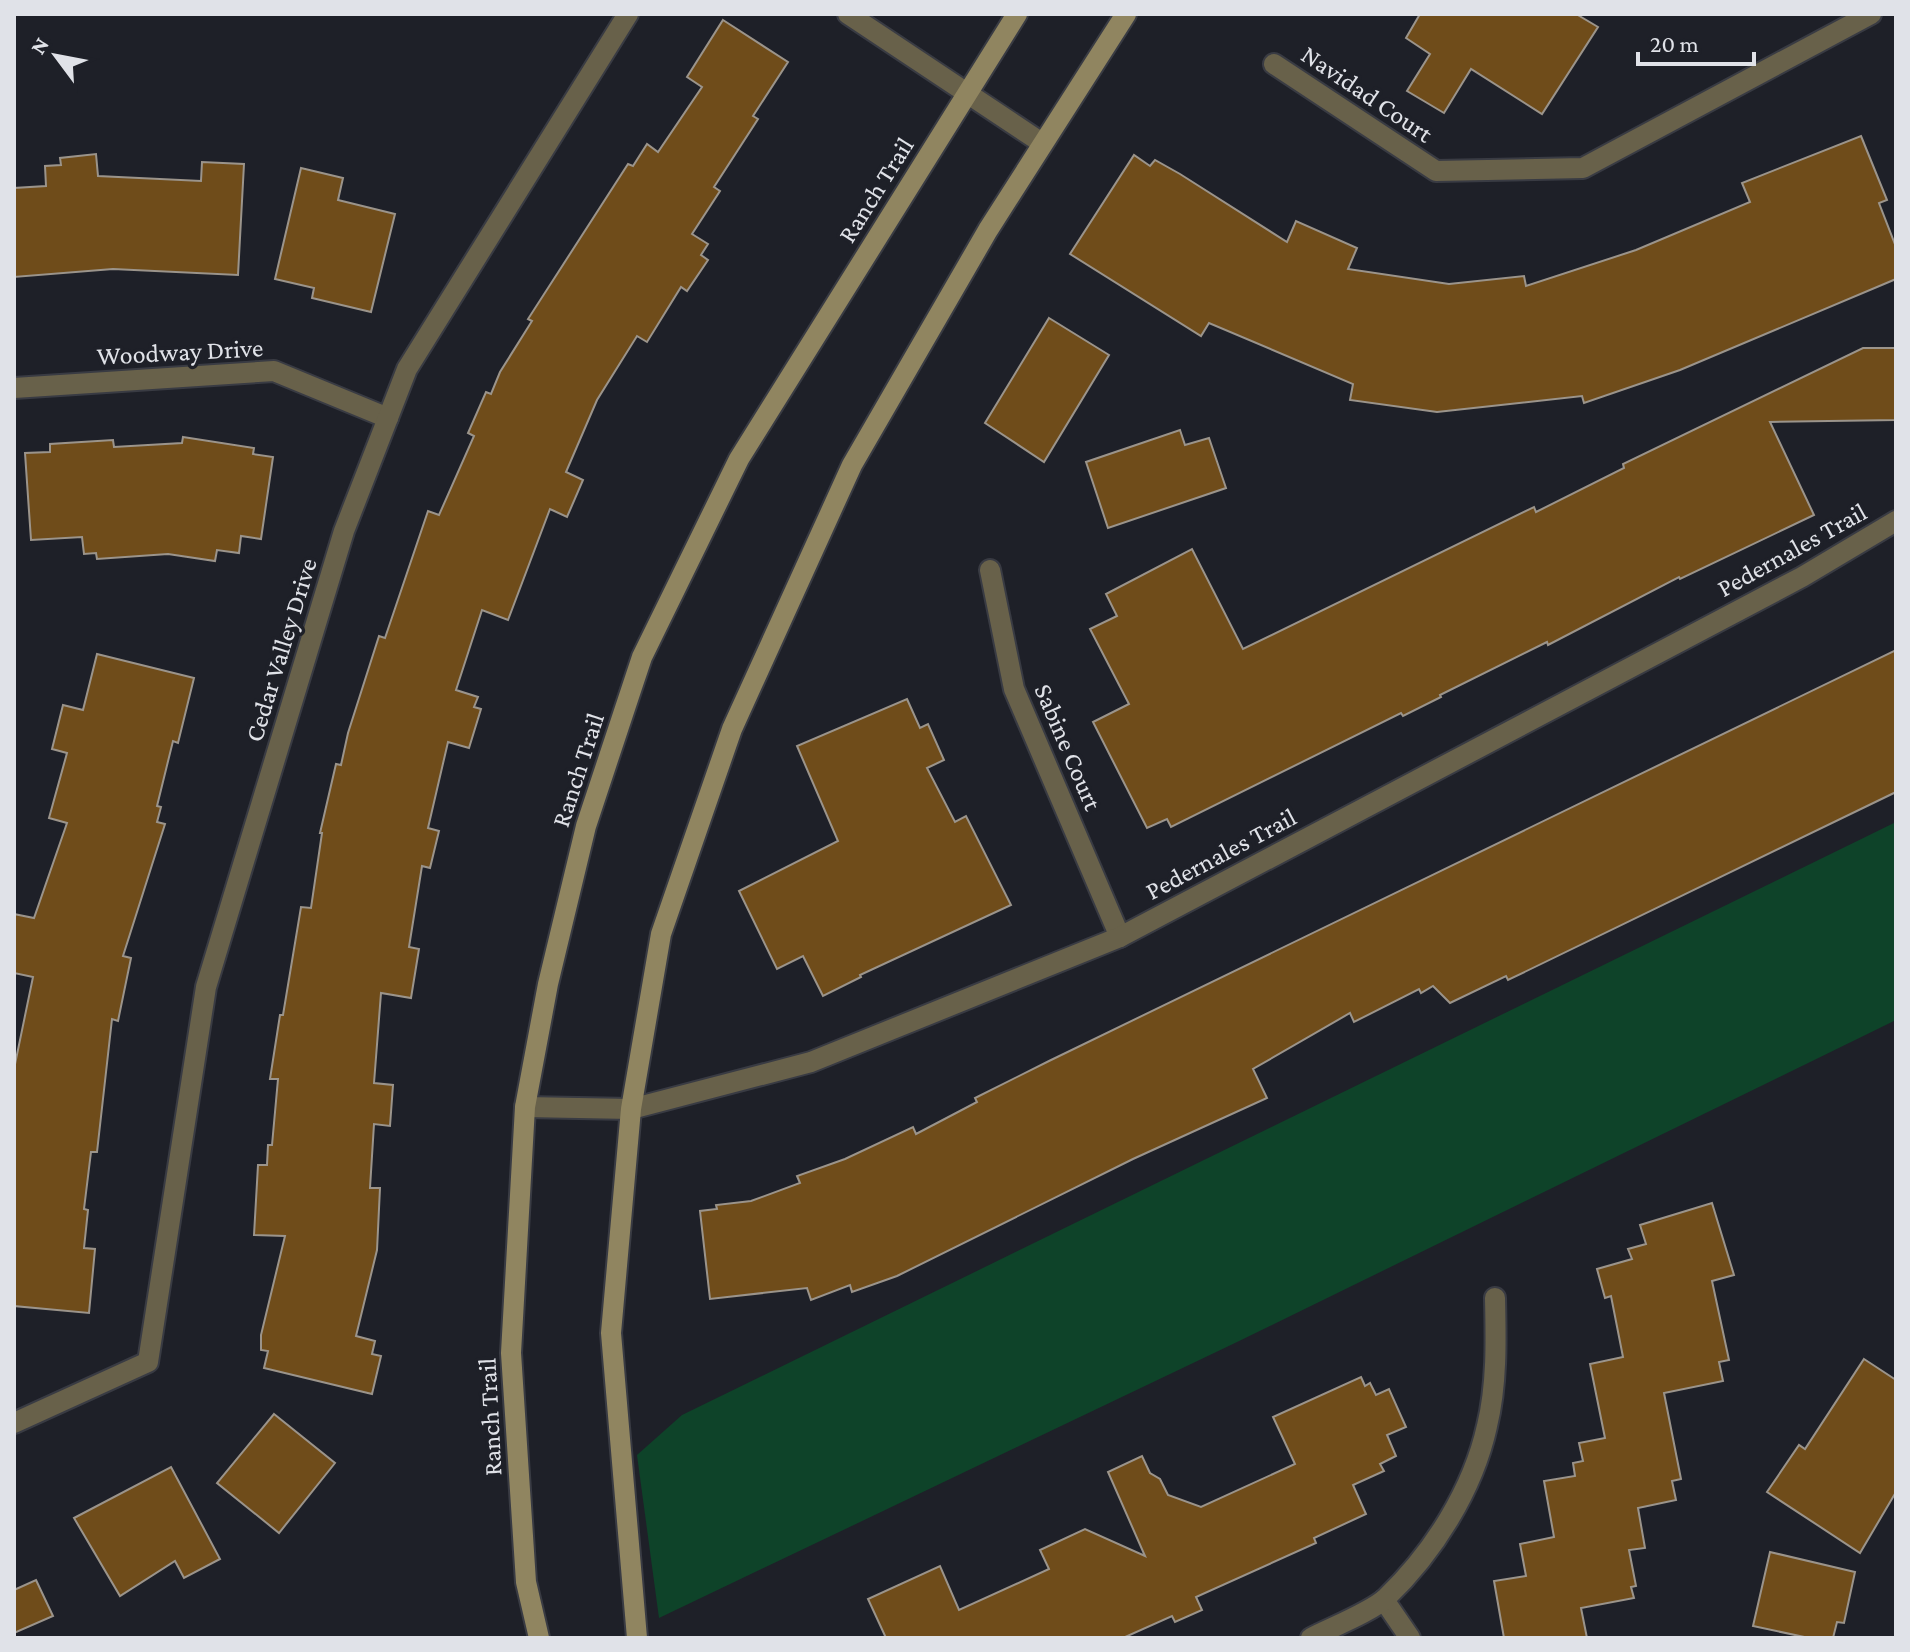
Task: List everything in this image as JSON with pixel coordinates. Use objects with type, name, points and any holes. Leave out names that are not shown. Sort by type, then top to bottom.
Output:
[{"type":"main road","name":"Ranch Trail","points":[[539,1638],[526,1582],[511,1353],[525,1107],[548,984],[586,826],[642,657],[739,459],[1017,14]]},
{"type":"main road","points":[[637,1638],[611,1333],[631,1109],[661,934],[732,729],[852,465],[1042,143],[1126,14]]},
{"type":"street","name":"Cedar Valley Drive","points":[[14,1423],[148,1362],[206,987],[344,531],[407,369],[628,14]]},
{"type":"street","points":[[848,14],[1042,143]]},
{"type":"street","name":"Navidad Court","points":[[1274,64],[1436,171],[1583,168],[1871,14]]},
{"type":"street","name":"Woodway Drive","points":[[14,388],[274,371],[388,418]]},
{"type":"street","name":"Pedernales Trail","points":[[525,1107],[631,1109],[811,1062],[1120,937],[1788,584],[1896,521]]},
{"type":"street","name":"Sabine Court","points":[[990,570],[1014,689],[1120,937]]},
{"type":"street","points":[[1311,1638],[1384,1600],[1428,1549],[1462,1498],[1487,1426],[1496,1354],[1495,1298]]},
{"type":"street","points":[[1384,1600],[1410,1638]]},
{"type":"green space","points":[[1896,822],[1896,1020],[1235,1343],[659,1618],[637,1455],[682,1415]]},
{"type":"building","points":[[1420,14],[1576,14],[1598,27],[1542,114],[1471,69],[1444,113],[1407,91],[1430,54],[1406,38]]},
{"type":"building","points":[[723,20],[788,62],[753,116],[758,119],[714,187],[720,191],[692,234],[708,244],[701,255],[708,260],[687,291],[681,287],[647,342],[637,336],[597,400],[566,472],[583,480],[567,517],[550,509],[508,620],[482,610],[456,690],[478,697],[474,707],[481,709],[469,748],[448,742],[428,828],[439,831],[430,868],[422,866],[409,947],[419,949],[411,998],[381,993],[374,1083],[393,1085],[390,1126],[374,1124],[370,1188],[380,1188],[377,1250],[356,1336],[375,1341],[372,1354],[381,1356],[372,1394],[264,1368],[268,1351],[261,1350],[261,1335],[285,1236],[254,1235],[258,1165],[267,1165],[268,1145],[272,1145],[278,1079],[270,1079],[280,1015],[283,1015],[301,907],[311,908],[320,833],[336,764],[341,765],[379,636],[385,638],[428,511],[439,515],[474,436],[468,433],[486,392],[491,394],[500,372],[532,321],[528,319],[628,164],[633,166],[647,144],[658,152],[702,87],[687,77]]},
{"type":"building","points":[[1861,136],[1887,200],[1879,203],[1896,247],[1896,279],[1680,370],[1584,403],[1582,396],[1437,412],[1350,400],[1353,384],[1209,323],[1201,336],[1070,254],[1134,155],[1150,166],[1155,160],[1180,174],[1287,242],[1296,221],[1357,248],[1348,269],[1449,284],[1524,276],[1526,286],[1636,250],[1750,202],[1742,183]]},
{"type":"building","points":[[96,154],[98,176],[201,181],[202,162],[244,164],[238,275],[113,269],[14,277],[14,188],[46,186],[45,166],[61,165],[60,158]]},
{"type":"building","points":[[301,168],[343,178],[338,200],[395,214],[371,312],[312,298],[314,288],[275,279]]},
{"type":"building","points":[[1049,318],[1109,355],[1044,462],[985,423]]},
{"type":"building","points":[[1863,348],[1896,348],[1896,420],[1770,422],[1814,515],[1679,577],[1548,645],[1547,642],[1403,716],[1401,713],[1171,827],[1167,819],[1147,828],[1093,722],[1129,704],[1090,629],[1117,616],[1106,594],[1192,549],[1243,649],[1534,507],[1536,512],[1624,468],[1623,464]]},
{"type":"building","points":[[1180,430],[1185,445],[1209,438],[1226,488],[1108,528],[1086,462]]},
{"type":"building","points":[[183,437],[254,448],[253,454],[273,457],[261,539],[241,536],[239,553],[217,550],[215,561],[168,554],[97,559],[96,553],[84,554],[82,537],[31,540],[25,453],[50,452],[50,444],[113,440],[114,447],[182,443]]},
{"type":"building","points":[[1896,650],[1896,792],[1508,980],[1506,976],[1450,1003],[1433,986],[1421,993],[1419,989],[1354,1022],[1350,1013],[1253,1069],[1267,1098],[1133,1159],[897,1276],[852,1292],[850,1285],[811,1300],[807,1288],[710,1299],[700,1211],[717,1209],[716,1205],[751,1201],[800,1183],[797,1176],[845,1159],[913,1127],[916,1134],[977,1102],[975,1098],[1049,1061]]},
{"type":"building","points":[[97,654],[194,678],[178,743],[173,741],[157,806],[161,807],[157,822],[165,824],[123,956],[131,958],[118,1021],[112,1019],[97,1152],[91,1152],[84,1209],[88,1210],[84,1248],[95,1249],[89,1313],[14,1306],[14,1069],[33,977],[14,973],[14,914],[34,918],[67,823],[49,818],[67,753],[52,749],[63,705],[83,710]]},
{"type":"building","points":[[907,699],[920,728],[928,724],[944,760],[927,768],[955,822],[966,816],[1011,905],[860,975],[823,996],[803,956],[777,969],[739,891],[838,841],[797,746]]},
{"type":"building","points":[[1712,1203],[1734,1275],[1712,1281],[1729,1360],[1719,1362],[1723,1381],[1664,1393],[1681,1479],[1672,1481],[1676,1500],[1638,1508],[1645,1548],[1629,1550],[1636,1586],[1631,1587],[1634,1598],[1581,1608],[1587,1638],[1504,1638],[1494,1581],[1526,1576],[1520,1544],[1554,1537],[1544,1481],[1575,1476],[1573,1463],[1583,1461],[1579,1443],[1605,1438],[1590,1364],[1623,1357],[1611,1296],[1605,1298],[1597,1269],[1632,1259],[1628,1249],[1646,1244],[1640,1225]]},
{"type":"building","points":[[1864,1359],[1896,1380],[1896,1492],[1860,1553],[1767,1492],[1799,1445],[1805,1449]]},
{"type":"building","points":[[1361,1377],[1365,1386],[1370,1383],[1376,1395],[1389,1389],[1406,1427],[1387,1435],[1396,1456],[1380,1464],[1384,1471],[1353,1485],[1366,1514],[1314,1538],[1316,1543],[1196,1597],[1202,1610],[1175,1622],[1172,1616],[1123,1638],[886,1638],[868,1599],[940,1566],[959,1610],[1049,1569],[1040,1550],[1085,1529],[1145,1556],[1108,1472],[1142,1456],[1150,1473],[1160,1479],[1168,1495],[1201,1507],[1295,1464],[1273,1417]]},
{"type":"building","points":[[274,1414],[335,1463],[279,1533],[217,1483]]},
{"type":"building","points":[[171,1467],[220,1559],[184,1578],[175,1561],[120,1596],[74,1518]]},
{"type":"building","points":[[1770,1552],[1855,1572],[1844,1623],[1837,1622],[1833,1638],[1809,1638],[1753,1626]]},
{"type":"building","points":[[36,1580],[53,1616],[14,1633],[14,1590]]}]
